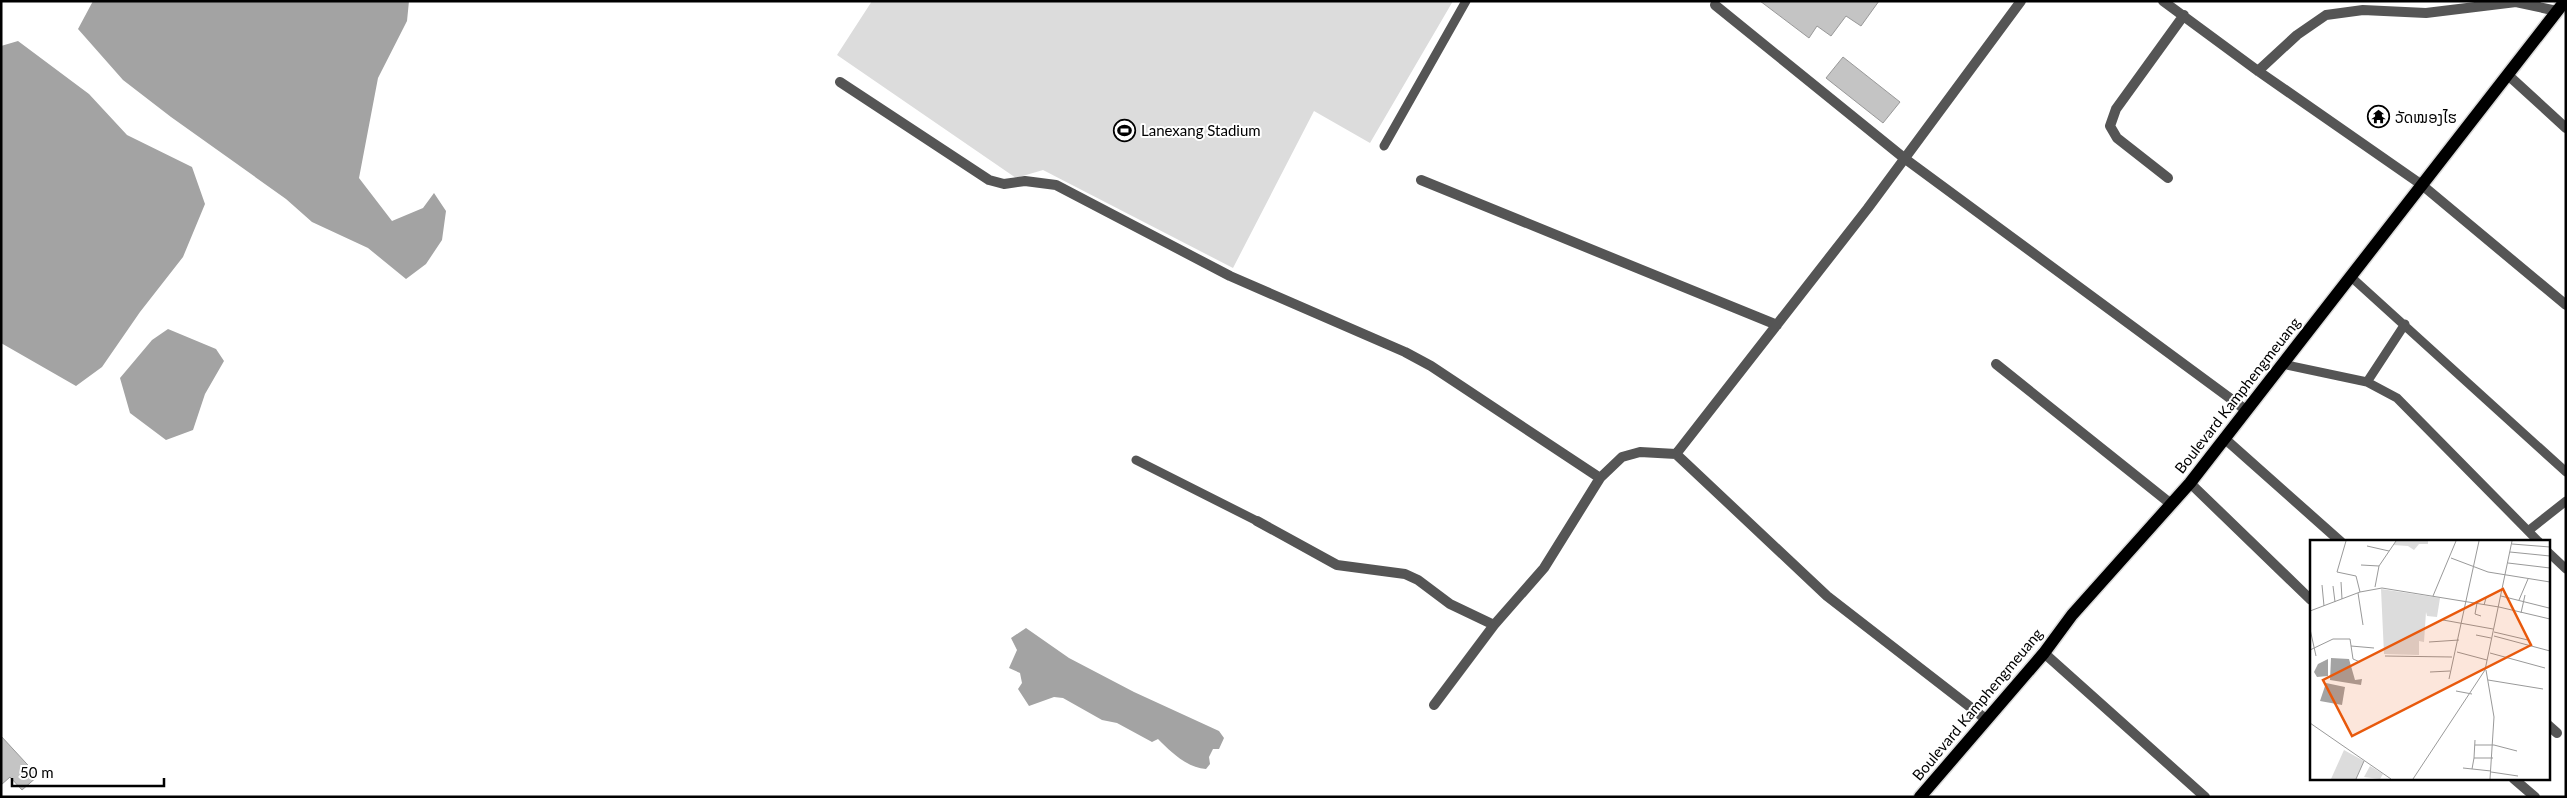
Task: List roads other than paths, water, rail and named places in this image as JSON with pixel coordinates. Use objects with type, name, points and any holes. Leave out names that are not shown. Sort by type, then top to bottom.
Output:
[{"type":"main road","name":"Boulevard Kamphengmeuang","points":[[1920,797],[2044,653],[2072,615],[2190,483],[2561,6]]},
{"type":"street","points":[[1676,454],[1777,325],[2021,1]]},
{"type":"street","points":[[2163,1],[2258,71],[2422,185],[2566,305]]},
{"type":"street","points":[[2258,71],[2297,35],[2326,14],[2363,10],[2426,13],[2516,2],[2561,6]]},
{"type":"street","points":[[1715,5],[1904,158],[2246,410]]},
{"type":"street","points":[[2168,178],[2117,138],[2110,126],[2116,109],[2184,15]]},
{"type":"street","points":[[2508,75],[2566,128]]},
{"type":"street","points":[[840,82],[989,180],[1004,184],[1025,181],[1056,186],[1230,276],[1405,352],[1431,366],[1600,478]]},
{"type":"street","points":[[1421,180],[1777,325]]},
{"type":"street","points":[[1996,364],[2171,504]]},
{"type":"street","points":[[2224,438],[2339,540]]},
{"type":"street","points":[[1434,705],[1494,626],[1544,568],[1600,478],[1622,457],[1640,452],[1676,454],[1827,596],[1987,720]]},
{"type":"street","points":[[2190,483],[2310,599]]},
{"type":"street","points":[[1257,521],[1337,565],[1405,574],[1418,580],[1450,604],[1494,626]]},
{"type":"street","points":[[2044,653],[2205,797]]},
{"type":"street","points":[[2550,727],[2557,733]]},
{"type":"street","points":[[2515,780],[2535,797]]},
{"type":"lane","points":[[1384,146],[1466,1]]},
{"type":"lane","points":[[2350,276],[2406,324],[2566,472]]},
{"type":"lane","points":[[2367,382],[2406,324]]},
{"type":"lane","points":[[2282,364],[2367,382],[2397,398],[2537,540]]},
{"type":"lane","points":[[1136,460],[1257,521]]},
{"type":"lane","points":[[2528,531],[2566,501]]},
{"type":"lane","points":[[2550,554],[2566,569]]},
{"type":"place","name":"ວັດໝອງໄຮ","points":[[2379,117]]},
{"type":"place","name":"Lanexang Stadium","points":[[1125,130]]}]
